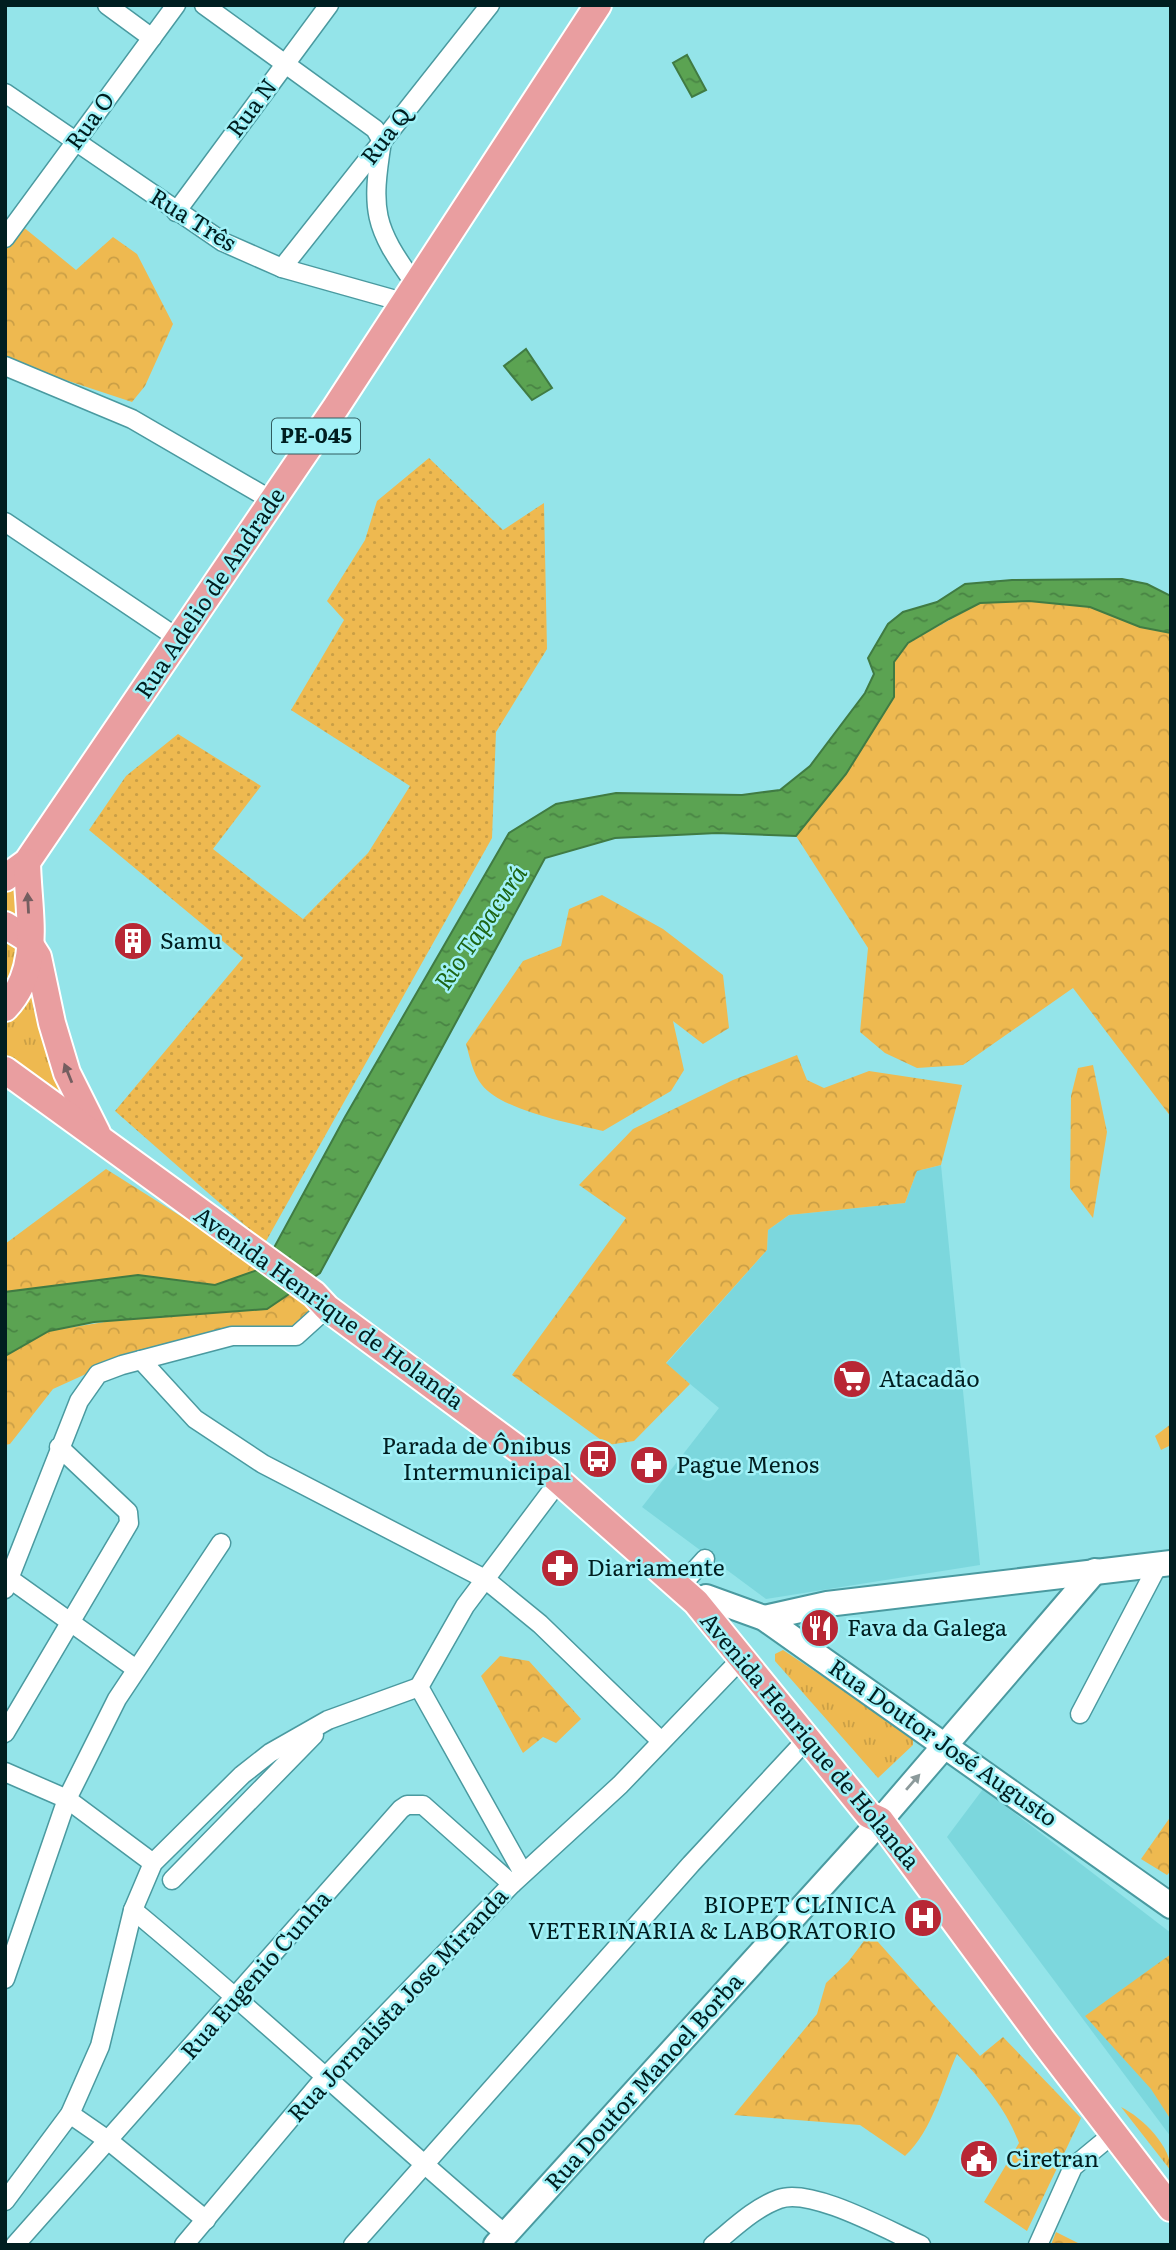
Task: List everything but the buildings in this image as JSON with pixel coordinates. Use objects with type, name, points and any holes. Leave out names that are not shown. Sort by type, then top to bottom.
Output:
[{"type":"main road","name":"Rua Adelio de Andrade","points":[[5,878],[27,862],[179,639],[598,5]]},
{"type":"main road","points":[[5,1008],[27,977],[32,944],[27,862]]},
{"type":"main road","points":[[5,925],[32,944],[41,966],[52,1023],[67,1073],[97,1134]]},
{"type":"main road","name":"Avenida Henrique de Holanda","points":[[5,1070],[97,1134],[559,1481],[681,1588],[742,1658],[869,1815],[880,1820],[1171,2208]]},
{"type":"main road","points":[[320,1301],[334,1298],[548,1453],[691,1583],[877,1808],[880,1820]]},
{"type":"street","points":[[107,5],[152,38]]},
{"type":"street","name":"Rua O","points":[[5,238],[176,5]]},
{"type":"street","points":[[204,5],[375,128],[382,141],[374,191],[377,216],[409,293]]},
{"type":"street","name":"Rua N","points":[[176,212],[329,5]]},
{"type":"street","name":"Rua Q","points":[[282,268],[490,5]]},
{"type":"street","name":"Rua Três","points":[[5,93],[223,243],[282,268],[409,293]]},
{"type":"street","points":[[5,366],[132,419],[273,500]]},
{"type":"street","points":[[5,522],[179,639]]},
{"type":"street","points":[[136,1669],[7,1584],[79,1401],[97,1374],[141,1360],[232,1336],[296,1336],[320,1301]]},
{"type":"street","points":[[141,1360],[195,1419],[263,1464],[485,1579],[540,1624],[661,1741]]},
{"type":"street","points":[[5,1733],[129,1518],[128,1512],[59,1447]]},
{"type":"street","points":[[5,2201],[70,2114],[100,2046],[133,1910],[153,1863],[242,1775],[270,1754],[328,1720],[419,1687],[465,1606],[559,1481]]},
{"type":"street","points":[[5,1979],[66,1799],[117,1699],[221,1543]]},
{"type":"street","points":[[691,1583],[701,1555]]},
{"type":"street","points":[[764,1618],[813,1606],[1165,1564]]},
{"type":"street","points":[[1080,1714],[1165,1564]]},
{"type":"street","name":"Rua Doutor Manoel Borba","points":[[501,2239],[880,1820],[1095,1571]]},
{"type":"street","name":"Rua Doutor José Augusto","points":[[691,1583],[764,1618],[1171,1906]]},
{"type":"street","name":"Rua Jornalista Jose Miranda","points":[[184,2245],[326,2076],[517,1878],[620,1785],[742,1658]]},
{"type":"street","points":[[419,1687],[517,1878]]},
{"type":"street","points":[[172,1880],[328,1720]]},
{"type":"street","points":[[354,2245],[691,1864],[808,1738]]},
{"type":"street","points":[[5,1772],[66,1799],[153,1863]]},
{"type":"street","name":"Rua Eugenio Cunha","points":[[15,2245],[407,1805],[423,1805],[517,1878]]},
{"type":"street","points":[[133,1910],[326,2076],[501,2239]]},
{"type":"street","points":[[70,2114],[109,2141],[206,2220]]},
{"type":"street","points":[[1038,2245],[1073,2167],[1113,2134]]},
{"type":"street","points":[[712,2245],[763,2206],[782,2197],[801,2197],[822,2203],[921,2245]]},
{"type":"shaded area","points":[[941,1165],[980,1565],[766,1599],[642,1507],[719,1408],[666,1364],[767,1250],[768,1230],[789,1215],[905,1203],[917,1171]]},
{"type":"shaded area","points":[[983,1789],[1171,1933],[1171,2137],[947,1837]]},
{"type":"green space","points":[[22,226],[76,270],[113,237],[137,254],[173,324],[145,386],[132,402],[5,360],[5,252]]},
{"type":"green space","points":[[429,458],[503,530],[544,503],[547,649],[496,732],[492,838],[265,1243],[115,1111],[243,958],[89,830],[126,776],[178,734],[261,786],[213,849],[303,919],[368,853],[410,786],[291,710],[344,620],[327,601],[365,540],[377,501]]},
{"type":"green space","points":[[1029,601],[1090,607],[1140,627],[1171,633],[1171,1117],[1073,988],[963,1065],[917,1068],[885,1053],[860,1032],[868,948],[796,836],[846,774],[894,697],[894,662],[908,643],[980,603]]},
{"type":"green space","points":[[23,871],[27,935],[5,921],[5,880]]},
{"type":"green space","points":[[602,895],[663,929],[723,975],[729,1028],[703,1044],[673,1021],[684,1070],[671,1091],[603,1131],[538,1115],[491,1094],[476,1076],[466,1044],[523,961],[561,946],[569,909]]},
{"type":"green space","points":[[5,931],[22,951],[5,1000]]},
{"type":"green space","points":[[33,966],[80,1117],[5,1065],[5,1015]]},
{"type":"green space","points":[[797,1055],[807,1080],[824,1088],[869,1071],[962,1085],[941,1165],[917,1171],[905,1203],[789,1215],[768,1230],[767,1250],[666,1363],[690,1384],[634,1441],[608,1445],[512,1375],[626,1218],[579,1185],[633,1129],[733,1080]]},
{"type":"green space","points":[[1093,1065],[1107,1132],[1093,1218],[1070,1188],[1071,1096],[1078,1068]]},
{"type":"green space","points":[[106,1169],[263,1268],[215,1285],[138,1275],[5,1294],[5,1244]]},
{"type":"green space","points":[[297,1291],[321,1307],[295,1333],[97,1369],[53,1389],[10,1444],[5,1445],[5,1356],[49,1331]]},
{"type":"green space","points":[[1171,1424],[1171,1445],[1161,1450],[1155,1436]]},
{"type":"green space","points":[[783,1650],[913,1737],[913,1745],[878,1778],[775,1661],[775,1654]]},
{"type":"green space","points":[[500,1656],[529,1661],[581,1719],[556,1743],[543,1737],[523,1753],[481,1676]]},
{"type":"green space","points":[[1171,1816],[1171,1871],[1167,1875],[1141,1859]]},
{"type":"green space","points":[[870,1933],[980,2056],[1003,2037],[1081,2118],[1027,2231],[984,2202],[1019,2143],[1000,2107],[957,2054],[930,2121],[915,2146],[905,2156],[860,2125],[734,2115],[817,2014],[826,1983],[848,1962]]},
{"type":"green space","points":[[1171,1954],[1171,2120],[1151,2089],[1085,2016]]},
{"type":"green space","points":[[1121,2107],[1138,2118],[1154,2134],[1166,2152],[1171,2171]]},
{"type":"green space","points":[[1056,2232],[1082,2245],[1051,2245]]},
{"type":"water","points":[[687,55],[706,90],[692,97],[673,63]]},
{"type":"water","points":[[526,349],[552,388],[532,400],[504,366]]},
{"type":"water","name":"Rio Tapacurá","points":[[1122,579],[1147,584],[1171,596],[1171,633],[1140,627],[1090,607],[1029,601],[980,603],[908,643],[894,662],[894,697],[846,774],[796,836],[717,833],[615,838],[545,858],[320,1273],[267,1309],[94,1322],[49,1331],[5,1356],[5,1292],[138,1275],[215,1285],[263,1268],[345,1117],[509,833],[556,804],[616,793],[742,795],[780,790],[810,766],[865,693],[874,674],[868,658],[888,624],[903,612],[937,602],[965,584],[1012,580]]},
{"type":"place","name":"Samu","points":[[133,941]]},
{"type":"place","name":"Atacadão","points":[[852,1379]]},
{"type":"place","name":"Parada de Ônibus Intermunicipal","points":[[598,1459]]},
{"type":"place","name":"Pague Menos","points":[[649,1465]]},
{"type":"place","name":"Diariamente","points":[[560,1568]]},
{"type":"place","name":"Fava da Galega","points":[[820,1628]]},
{"type":"place","name":"BIOPET CLINICA VETERINARIA & LABORATORIO","points":[[923,1918]]},
{"type":"place","name":"Ciretran","points":[[979,2159]]}]
